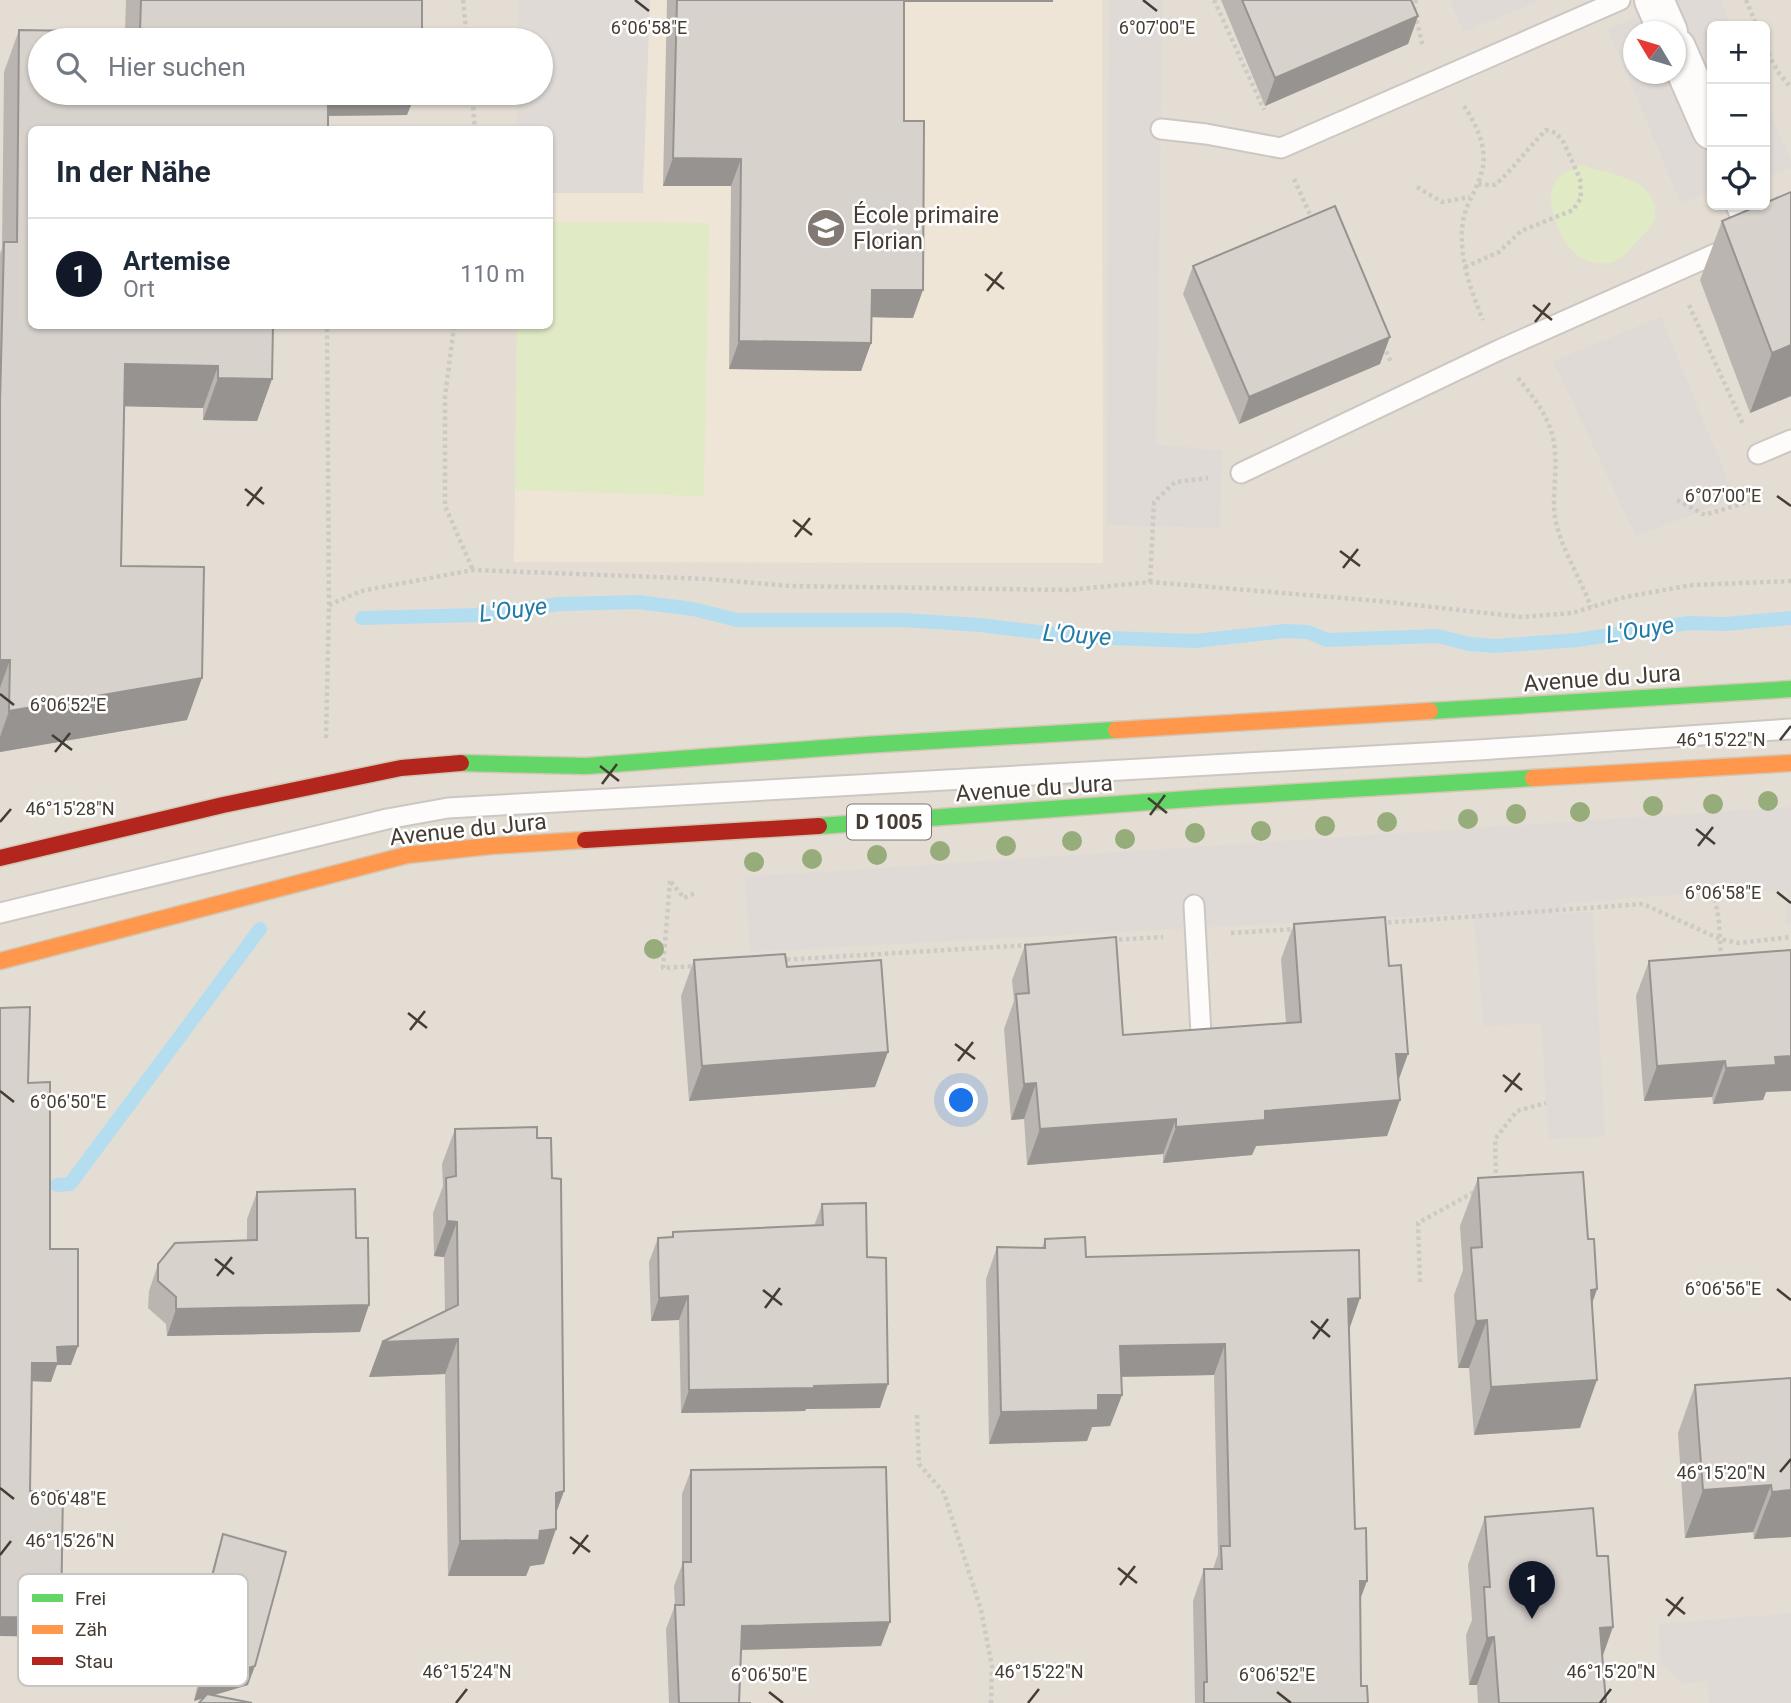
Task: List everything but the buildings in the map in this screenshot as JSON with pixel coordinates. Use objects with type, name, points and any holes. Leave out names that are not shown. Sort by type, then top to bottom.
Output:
[{"type":"main road","name":"Avenue du Jura","points":[[0,858],[223,805],[401,768],[479,762],[586,766],[891,744],[1791,689]]},
{"type":"main road","name":"Avenue du Jura","points":[[0,961],[407,855],[490,846],[925,819],[1217,797],[1791,763]]},
{"type":"street","points":[[1654,0],[1663,21]]},
{"type":"street","points":[[1686,72],[1707,119]]},
{"type":"lane","points":[[1161,129],[1281,148],[1620,0]]},
{"type":"lane","points":[[1241,473],[1499,350],[1675,273],[1765,220]]},
{"type":"lane","points":[[1758,454],[1791,440]]},
{"type":"lane","points":[[0,913],[374,822],[448,808],[1465,751],[1791,729]]},
{"type":"lane","points":[[1194,905],[1201,1034]]},
{"type":"path","points":[[463,0],[466,28]]},
{"type":"path","points":[[1214,0],[1316,229]]},
{"type":"path","points":[[1416,0],[1414,10],[1422,43],[1441,77],[1476,124],[1483,151],[1483,170],[1463,221],[1461,251],[1465,267],[1488,332],[1547,418],[1556,451],[1555,518],[1565,549],[1581,579],[1591,607]]},
{"type":"path","points":[[1746,0],[1755,21]]},
{"type":"path","points":[[1770,57],[1790,87]]},
{"type":"path","points":[[473,105],[475,126]]},
{"type":"path","points":[[1465,267],[1499,252],[1521,231],[1573,209],[1581,198],[1580,179],[1564,143],[1556,133],[1546,130],[1512,170],[1495,185],[1477,184]]},
{"type":"path","points":[[1417,187],[1442,202],[1471,197]]},
{"type":"path","points":[[1675,273],[1767,478],[1763,491],[1748,503],[1731,505],[1705,515],[1677,500]]},
{"type":"path","points":[[326,740],[329,605],[327,329]]},
{"type":"path","points":[[454,329],[445,397],[445,506],[473,570]]},
{"type":"path","points":[[1380,338],[1407,395]]},
{"type":"path","points":[[1150,582],[1154,502],[1175,482],[1241,473]]},
{"type":"path","points":[[329,605],[362,591],[473,570],[818,586],[1069,590],[1150,582],[1380,601],[1522,617],[1572,613],[1625,597],[1692,585],[1791,581]]},
{"type":"path","points":[[1714,892],[1719,922],[1720,971]]},
{"type":"path","points":[[1420,1282],[1418,1223],[1497,1179],[1495,1139],[1517,1111],[1546,1103]]},
{"type":"path","points":[[917,1415],[919,1464],[944,1493],[981,1610],[992,1666],[991,1703]]},
{"type":"shaded area","points":[[0,0],[1791,0],[1791,1703],[0,1703]]},
{"type":"shaded area","name":"École primaire Florian","points":[[518,0],[1102,0],[1103,563],[514,562],[517,329],[553,329],[553,126],[516,126],[517,105],[553,105],[553,28],[517,28]]},
{"type":"shaded area","points":[[518,0],[650,0],[643,193],[553,193],[553,126],[516,126],[517,105],[553,105],[553,28],[517,28]]},
{"type":"shaded area","points":[[1109,0],[1163,0],[1156,444],[1222,451],[1220,528],[1107,525]]},
{"type":"shaded area","points":[[1450,0],[1541,0],[1463,32]]},
{"type":"shaded area","points":[[1654,0],[1720,0],[1729,21],[1707,21],[1707,193],[1681,204],[1631,84],[1686,84],[1686,21],[1627,21],[1657,8]]},
{"type":"shaded area","points":[[1623,23],[1623,65],[1608,29]]},
{"type":"shaded area","points":[[1770,112],[1791,160],[1791,168],[1770,176]]},
{"type":"shaded area","points":[[1661,317],[1735,498],[1636,536],[1553,361]]},
{"type":"shaded area","points":[[1791,807],[1791,924],[1785,925],[1787,891],[1714,892],[1567,903],[1551,914],[1593,912],[1605,1137],[1549,1139],[1541,1023],[1484,1026],[1473,913],[750,952],[745,877]]},
{"type":"shaded area","points":[[1791,1613],[1791,1703],[1709,1703],[1708,1681],[1683,1684],[1660,1664],[1659,1624]]},
{"type":"green space","points":[[1580,165],[1633,181],[1650,194],[1654,203],[1655,214],[1650,228],[1625,254],[1613,262],[1598,263],[1579,257],[1566,243],[1557,225],[1551,203],[1552,188],[1558,178]]},
{"type":"green space","points":[[553,222],[709,223],[704,496],[515,490],[517,329],[553,329]]},
{"type":"waterway","name":"L'Ouye","points":[[362,618],[477,615],[560,604],[638,602],[693,609],[737,620],[904,620],[980,625],[1079,637],[1195,641],[1285,631],[1308,632],[1327,640],[1438,636],[1469,644],[1495,646],[1577,640],[1689,623],[1725,624],[1791,618]]},
{"type":"waterway","name":"L'Ouye","points":[[57,1185],[70,1184],[260,929]]},
{"type":"traffic: fast","points":[[1430,711],[1791,689]]},
{"type":"traffic: fast","points":[[461,763],[586,766],[864,745],[1116,730]]},
{"type":"traffic: fast","points":[[819,826],[1217,797],[1533,778]]},
{"type":"traffic: slow","points":[[1116,730],[1430,711]]},
{"type":"traffic: slow","points":[[1533,778],[1791,763]]},
{"type":"traffic: slow","points":[[0,961],[407,855],[585,840]]},
{"type":"traffic: jam","points":[[0,858],[223,805],[401,768],[461,763]]},
{"type":"traffic: jam","points":[[585,840],[819,826]]},
{"type":"place","name":"École primaire Florian","points":[[826,228]]},
{"type":"place","name":"Artemise","points":[[1532,1619]]}]
